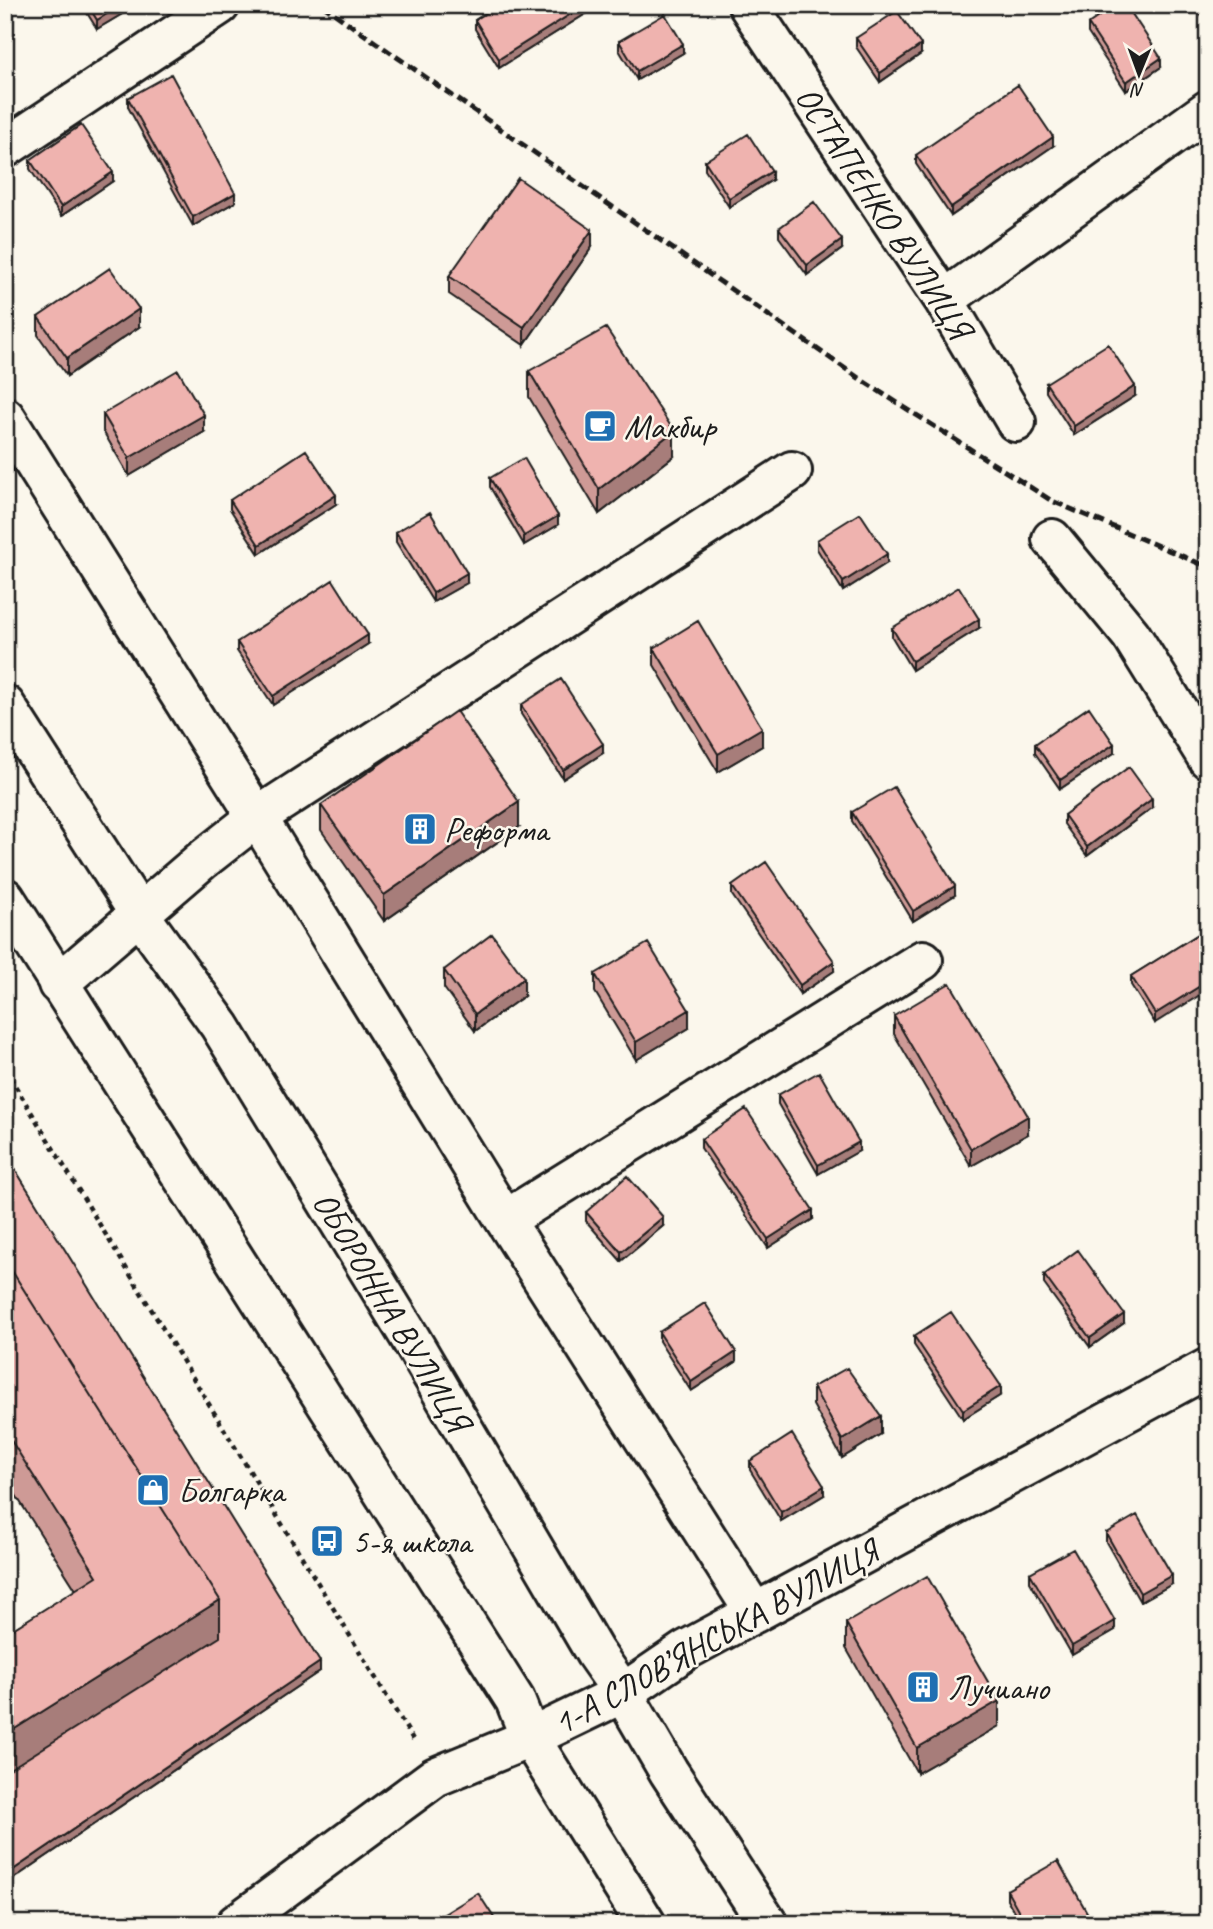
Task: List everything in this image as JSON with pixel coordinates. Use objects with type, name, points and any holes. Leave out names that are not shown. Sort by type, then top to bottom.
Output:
[{"type":"street","points":[[5,148],[220,5]]},
{"type":"street","name":"ОСТАПЕНКО ВУЛИЦЯ","points":[[748,5],[944,300],[1016,422]]},
{"type":"street","points":[[944,300],[1208,110]]},
{"type":"street","points":[[5,417],[257,817],[505,1220],[755,1614]]},
{"type":"street","points":[[58,984],[201,861],[257,817],[792,471]]},
{"type":"street","points":[[1052,539],[1131,635],[1208,759]]},
{"type":"street","name":"ОБОРОННА ВУЛИЦЯ","points":[[5,705],[140,915],[220,1026],[409,1336],[595,1653],[768,1924]]},
{"type":"street","points":[[5,898],[515,1700],[530,1738],[646,1924]]},
{"type":"street","points":[[505,1220],[923,960]]},
{"type":"street","name":"1-А СЛОВ’ЯНСЬКА ВУЛИЦЯ","points":[[236,1924],[435,1777],[530,1738],[622,1693],[686,1650],[1208,1368]]},
{"type":"path","points":[[5,1069],[435,1777]]},
{"type":"building","points":[[88,5],[121,5],[97,20]]},
{"type":"building","points":[[499,5],[585,5],[499,59],[475,20]]},
{"type":"building","points":[[1116,5],[1126,5],[1161,58],[1126,82],[1088,24]]},
{"type":"building","points":[[1200,5],[1208,5],[1208,15]]},
{"type":"building","points":[[897,11],[921,45],[880,73],[856,38]]},
{"type":"building","points":[[665,14],[683,44],[637,71],[619,41]]},
{"type":"building","points":[[171,74],[235,193],[193,217],[128,98]]},
{"type":"building","points":[[1018,85],[1053,137],[951,207],[916,155]]},
{"type":"building","points":[[81,125],[113,172],[61,207],[30,160]]},
{"type":"building","points":[[748,134],[772,171],[729,198],[705,161]]},
{"type":"building","points":[[518,178],[592,230],[524,327],[449,276]]},
{"type":"building","points":[[814,202],[842,240],[807,265],[779,228]]},
{"type":"building","points":[[110,268],[139,309],[67,358],[38,317]]},
{"type":"building","name":"Макбир","points":[[606,328],[674,431],[599,489],[529,371]]},
{"type":"building","points":[[1108,344],[1135,386],[1074,426],[1046,383]]},
{"type":"building","points":[[178,370],[204,415],[129,458],[103,414]]},
{"type":"building","points":[[306,450],[336,495],[259,545],[230,500]]},
{"type":"building","points":[[524,458],[558,516],[524,536],[490,478]]},
{"type":"building","points":[[430,512],[467,573],[433,593],[396,532]]},
{"type":"building","points":[[860,513],[887,554],[843,582],[817,540]]},
{"type":"building","points":[[333,580],[368,635],[273,696],[237,642]]},
{"type":"building","points":[[959,587],[979,619],[912,661],[892,628]]},
{"type":"building","points":[[698,621],[762,728],[718,754],[654,648]]},
{"type":"building","points":[[561,679],[603,744],[563,770],[521,705]]},
{"type":"building","points":[[1089,707],[1114,744],[1060,780],[1035,744]]},
{"type":"building","name":"Реформа","points":[[456,711],[519,802],[384,895],[321,805]]},
{"type":"building","points":[[1129,767],[1152,799],[1087,847],[1064,815]]},
{"type":"building","points":[[894,787],[955,886],[913,911],[852,812]]},
{"type":"building","points":[[766,862],[834,961],[800,985],[732,886]]},
{"type":"building","points":[[1208,928],[1208,981],[1155,1014],[1131,976]]},
{"type":"building","points":[[492,934],[524,978],[475,1014],[444,970]]},
{"type":"building","points":[[648,943],[689,1010],[636,1042],[595,974]]},
{"type":"building","points":[[950,983],[1028,1116],[971,1149],[894,1016]]},
{"type":"building","points":[[819,1072],[859,1142],[818,1165],[778,1095]]},
{"type":"building","points":[[746,1109],[813,1210],[768,1239],[701,1139]]},
{"type":"building","points":[[5,1153],[320,1662],[10,1872],[5,1865],[5,1772],[220,1637],[220,1600],[5,1260]]},
{"type":"building","points":[[627,1176],[663,1217],[621,1252],[586,1212]]},
{"type":"building","points":[[1078,1250],[1124,1314],[1090,1338],[1044,1275]]},
{"type":"building","points":[[5,1260],[220,1600],[5,1735],[5,1634],[97,1576],[5,1431]]},
{"type":"building","points":[[705,1303],[736,1352],[691,1382],[659,1332]]},
{"type":"building","points":[[951,1312],[1001,1386],[963,1410],[914,1336]]},
{"type":"building","points":[[847,1368],[881,1416],[842,1440],[813,1387]]},
{"type":"building","points":[[792,1434],[824,1486],[781,1512],[750,1461]]},
{"type":"building","points":[[1137,1515],[1172,1575],[1140,1593],[1106,1533]]},
{"type":"building","points":[[1073,1549],[1115,1621],[1072,1646],[1030,1573]]},
{"type":"building","name":"Лучиано","points":[[927,1576],[999,1701],[917,1748],[846,1623]]},
{"type":"building","points":[[1058,1861],[1093,1923],[1026,1924],[1007,1890]]},
{"type":"building","points":[[478,1893],[498,1924],[428,1924]]},
{"type":"railway","points":[[322,5],[863,381],[1052,501],[1208,567]]},
{"type":"place","name":"Макбир","points":[[600,426]]},
{"type":"place","name":"Реформа","points":[[420,829]]},
{"type":"place","name":"Болгарка","points":[[153,1490]]},
{"type":"place","name":"5-я школа","points":[[327,1541]]},
{"type":"place","name":"Лучиано","points":[[923,1687]]}]
